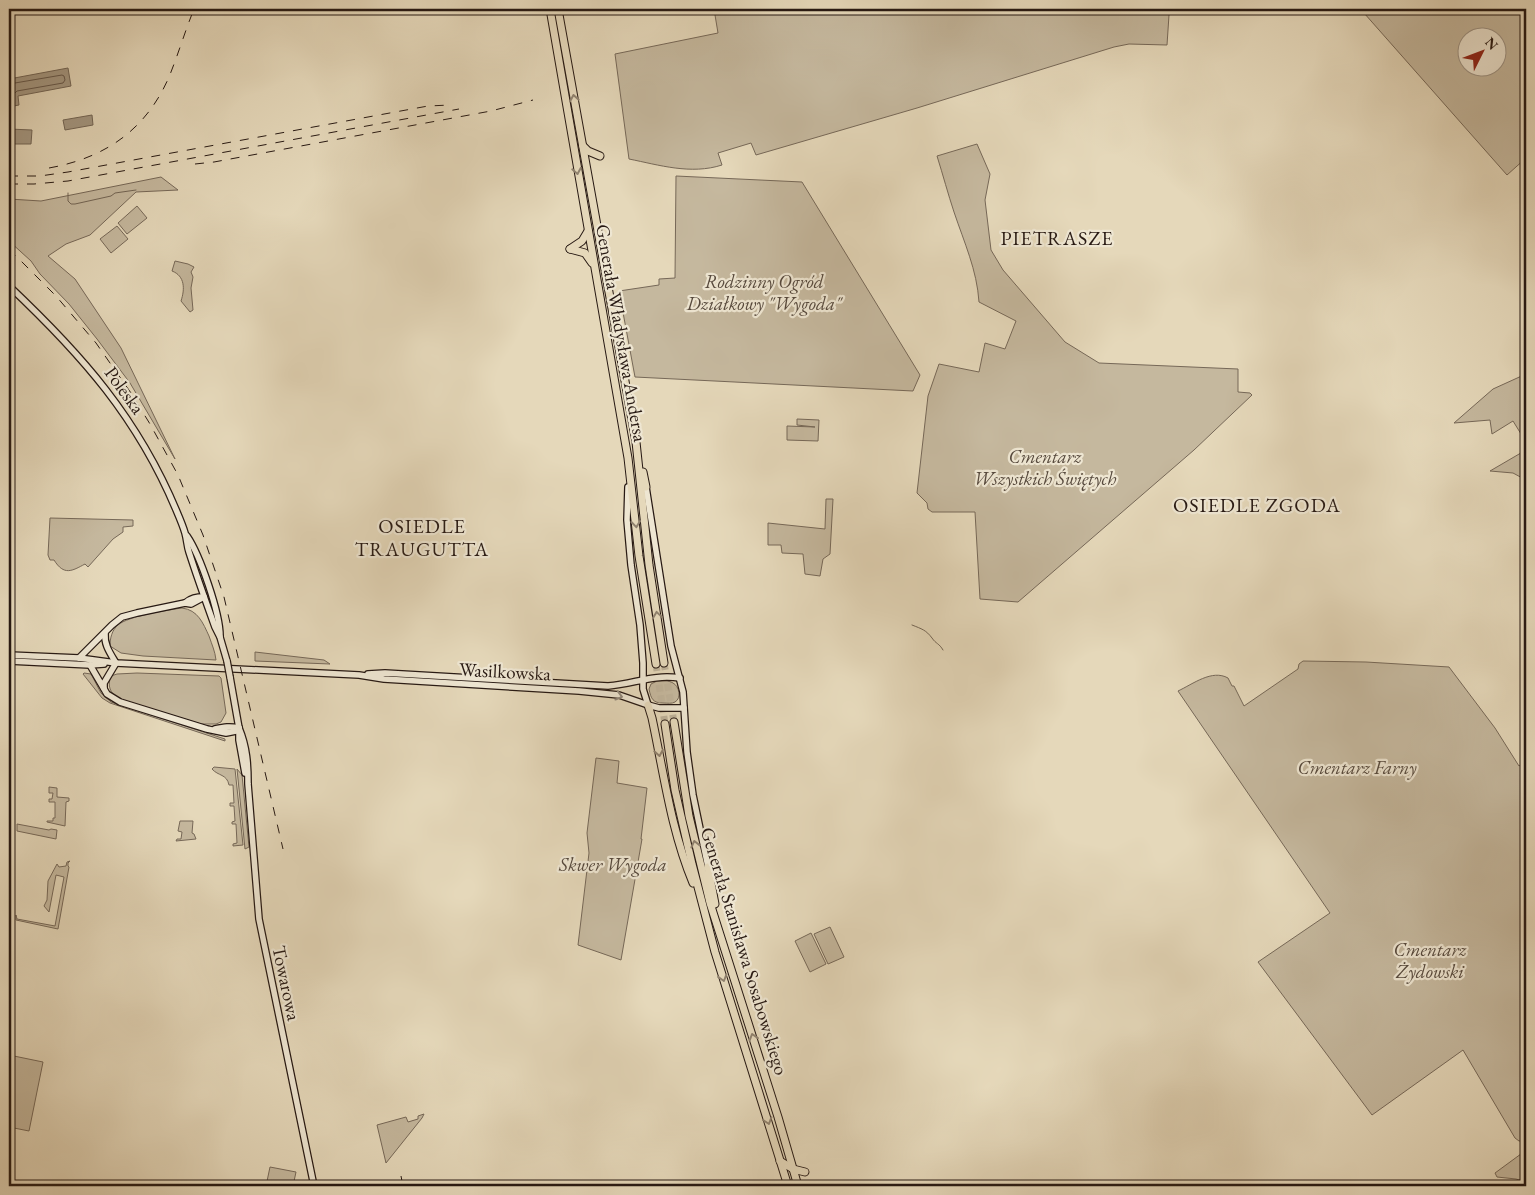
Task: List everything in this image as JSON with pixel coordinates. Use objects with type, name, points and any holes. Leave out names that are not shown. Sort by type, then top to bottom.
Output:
[{"type":"highway","name":"Generała Władysława Andersa","points":[[550,9],[628,458],[639,556],[656,664]]},
{"type":"highway","name":"Generała Władysława Andersa","points":[[558,9],[636,442],[648,565],[664,663]]},
{"type":"highway","points":[[583,146],[588,151],[600,156],[595,159],[587,170]]},
{"type":"highway","points":[[588,231],[582,241],[570,249],[585,253],[594,264]]},
{"type":"highway","points":[[636,442],[646,487]]},
{"type":"highway","points":[[628,458],[628,487]]},
{"type":"highway","points":[[648,705],[681,852],[705,911]]},
{"type":"highway","name":"Generała Stanisława Sosabowskiego","points":[[674,722],[688,816],[710,903],[798,1186]]},
{"type":"highway","name":"Generała Stanisława Sosabowskiego","points":[[665,724],[679,813],[715,952],[788,1186]]},
{"type":"highway","points":[[708,867],[718,924]]},
{"type":"highway","points":[[780,1161],[793,1169],[805,1172]]},
{"type":"main road","name":"Poleska","points":[[9,286],[66,342],[96,376],[116,400],[141,440],[164,481],[186,534],[194,547],[207,595],[220,625],[220,637],[230,677]]},
{"type":"main road","points":[[628,487],[627,520],[631,565],[640,625],[644,693],[648,705]]},
{"type":"main road","points":[[646,487],[671,646],[683,692],[687,752],[693,795],[708,867]]},
{"type":"main road","points":[[79,658],[122,617],[137,612],[185,603],[191,604],[207,595]]},
{"type":"main road","points":[[105,633],[108,650],[116,663]]},
{"type":"main road","points":[[9,654],[79,658],[116,663]]},
{"type":"main road","points":[[9,661],[90,665],[116,663]]},
{"type":"main road","points":[[104,688],[104,683],[116,663]]},
{"type":"main road","name":"Wasilkowska","points":[[116,663],[600,686],[626,684],[663,676],[680,678]]},
{"type":"main road","points":[[90,665],[107,694],[120,702],[196,726],[226,733],[236,731],[239,728]]},
{"type":"main road","name":"Wasilkowska","points":[[384,676],[619,695],[659,708],[684,708]]},
{"type":"main road","name":"Towarowa","points":[[230,677],[239,728],[239,740],[248,784],[259,919],[314,1186]]},
{"type":"green space","points":[[714,9],[1176,9],[1169,15],[1167,45],[1129,44],[1114,47],[917,108],[756,155],[751,143],[718,153],[722,165],[710,168],[675,168],[629,159],[615,54],[718,33]]},
{"type":"green space","points":[[1359,9],[1526,9],[1526,158],[1507,175],[1364,13],[1359,13]]},
{"type":"green space","name":"Cmentarz Wszystkich Świętych","points":[[977,144],[990,174],[985,200],[991,250],[1003,270],[1065,342],[1099,363],[1238,369],[1238,392],[1250,393],[1252,395],[1194,450],[1018,602],[980,599],[975,512],[932,512],[928,509],[927,503],[917,493],[928,396],[939,364],[979,372],[985,343],[1005,349],[1016,321],[979,302],[973,267],[937,156]]},
{"type":"green space","name":"Rodzinny Ogród Działkowy \"Wygoda\"","points":[[676,176],[802,182],[920,375],[913,391],[635,377],[619,291],[659,285],[659,279],[675,278]]},
{"type":"green space","points":[[161,177],[178,190],[136,192],[90,235],[66,244],[48,256],[75,279],[121,348],[175,459],[130,383],[97,339],[69,304],[40,274],[31,261],[9,241],[9,199],[41,201]]},
{"type":"green space","points":[[137,206],[147,218],[127,234],[118,223]]},
{"type":"green space","points":[[117,226],[128,239],[111,253],[100,239]]},
{"type":"green space","points":[[175,261],[194,267],[191,272],[193,277],[191,288],[193,310],[190,312],[181,301],[183,292],[182,280],[172,271]]},
{"type":"green space","points":[[1526,374],[1526,442],[1513,421],[1492,434],[1490,420],[1454,423],[1493,389]]},
{"type":"green space","points":[[797,419],[819,420],[818,441],[787,440],[787,426],[815,427],[797,425]]},
{"type":"green space","points":[[1526,450],[1526,480],[1513,473],[1490,471]]},
{"type":"green space","points":[[826,499],[833,499],[830,554],[823,559],[820,576],[805,574],[803,554],[782,553],[781,545],[768,545],[768,523],[825,529]]},
{"type":"green space","points":[[50,518],[133,520],[133,526],[123,527],[123,532],[113,539],[88,567],[85,564],[68,571],[61,568],[54,560],[50,560],[48,555]]},
{"type":"green space","points":[[182,608],[192,611],[202,622],[209,636],[216,660],[143,656],[121,653],[110,646],[113,632],[123,622],[148,614]]},
{"type":"green space","points":[[255,652],[324,660],[330,664],[255,661]]},
{"type":"green space","points":[[1303,661],[1366,662],[1449,667],[1495,728],[1519,766],[1526,761],[1526,1111],[1522,1114],[1526,1121],[1526,1141],[1519,1141],[1515,1138],[1463,1050],[1372,1115],[1258,962],[1330,913],[1178,691],[1203,678],[1216,675],[1222,676],[1228,678],[1232,686],[1234,686],[1244,706],[1298,669],[1299,664]]},
{"type":"green space","points":[[84,673],[91,674],[101,693],[111,702],[225,739],[225,741],[110,703],[102,698]]},
{"type":"green space","points":[[137,673],[219,676],[221,678],[226,713],[221,722],[201,724],[119,699],[113,694],[109,686],[111,676]]},
{"type":"green space","points":[[657,681],[669,681],[677,687],[679,692],[678,698],[674,703],[660,703],[653,700],[649,689],[651,684]]},
{"type":"green space","name":"Skwer Wygoda","points":[[596,758],[619,761],[617,783],[647,788],[642,839],[621,960],[578,945],[589,853],[587,833]]},
{"type":"green space","points":[[214,767],[235,769],[243,845],[233,846],[233,844],[237,843],[236,824],[232,824],[235,821],[234,806],[230,806],[230,803],[234,803],[233,785],[229,785],[224,777],[214,771],[212,769]]},
{"type":"green space","points":[[237,769],[242,775],[249,847],[245,849]]},
{"type":"green space","points":[[49,787],[57,788],[57,797],[69,798],[69,801],[66,802],[65,826],[47,822],[53,821],[53,818],[55,818],[55,802],[49,802],[49,799],[52,799],[53,793],[49,793]]},
{"type":"green space","points":[[180,821],[193,821],[192,833],[196,839],[176,841],[181,839],[182,832],[178,831]]},
{"type":"green space","points":[[17,824],[57,830],[56,839],[17,831]]},
{"type":"green space","points":[[70,861],[68,863],[69,867],[58,929],[16,920],[16,915],[17,919],[55,926],[64,877],[56,875],[49,912],[44,906],[47,900],[48,881],[57,864],[59,867],[66,866],[67,862]]},
{"type":"green space","points":[[830,927],[844,957],[828,964],[814,934]]},
{"type":"green space","points":[[811,933],[826,964],[810,972],[795,941]]},
{"type":"green space","points":[[9,1055],[43,1062],[29,1131],[9,1127]]},
{"type":"green space","points":[[424,1114],[386,1163],[377,1125],[406,1117],[408,1122],[418,1119],[418,1116]]},
{"type":"green space","points":[[1525,1151],[1526,1182],[1497,1177],[1495,1173]]},
{"type":"green space","points":[[270,1167],[296,1172],[293,1186],[266,1186]]},
{"type":"water","points":[[68,68],[71,86],[18,96],[19,105],[9,107],[9,79]]},
{"type":"water","points":[[92,115],[93,125],[65,130],[63,120]]},
{"type":"water","points":[[9,129],[32,130],[31,144],[9,144]]},
{"type":"waterway","points":[[68,193],[68,201],[71,204],[75,204],[111,196],[115,193],[136,190]]},
{"type":"waterway","points":[[912,625],[926,631],[943,650]]},
{"type":"tunnel","points":[[664,663],[674,722]]},
{"type":"tunnel","points":[[656,664],[665,724]]},
{"type":"railway","points":[[49,168],[88,157],[106,149],[136,126],[160,96],[194,9]]},
{"type":"railway","points":[[195,164],[491,111],[533,100]]},
{"type":"railway","points":[[9,176],[40,176],[68,172],[428,106],[450,105]]},
{"type":"railway","points":[[9,184],[68,181],[459,109]]},
{"type":"railway","points":[[9,249],[56,296],[96,343],[131,393],[178,475],[203,535],[224,597],[283,849]]},
{"type":"railway","points":[[401,1176],[403,1186]]},
{"type":"district","name":"PIETRASZE","points":[[1057,238]]},
{"type":"district","name":"OSIEDLE ZGODA","points":[[1257,505]]},
{"type":"district","name":"OSIEDLE TRAUGUTTA","points":[[422,538]]},
{"type":"park label","name":"Cmentarz Farny","points":[[1357,767]]},
{"type":"park label","name":"Cmentarz Żydowski","points":[[1430,960]]}]
